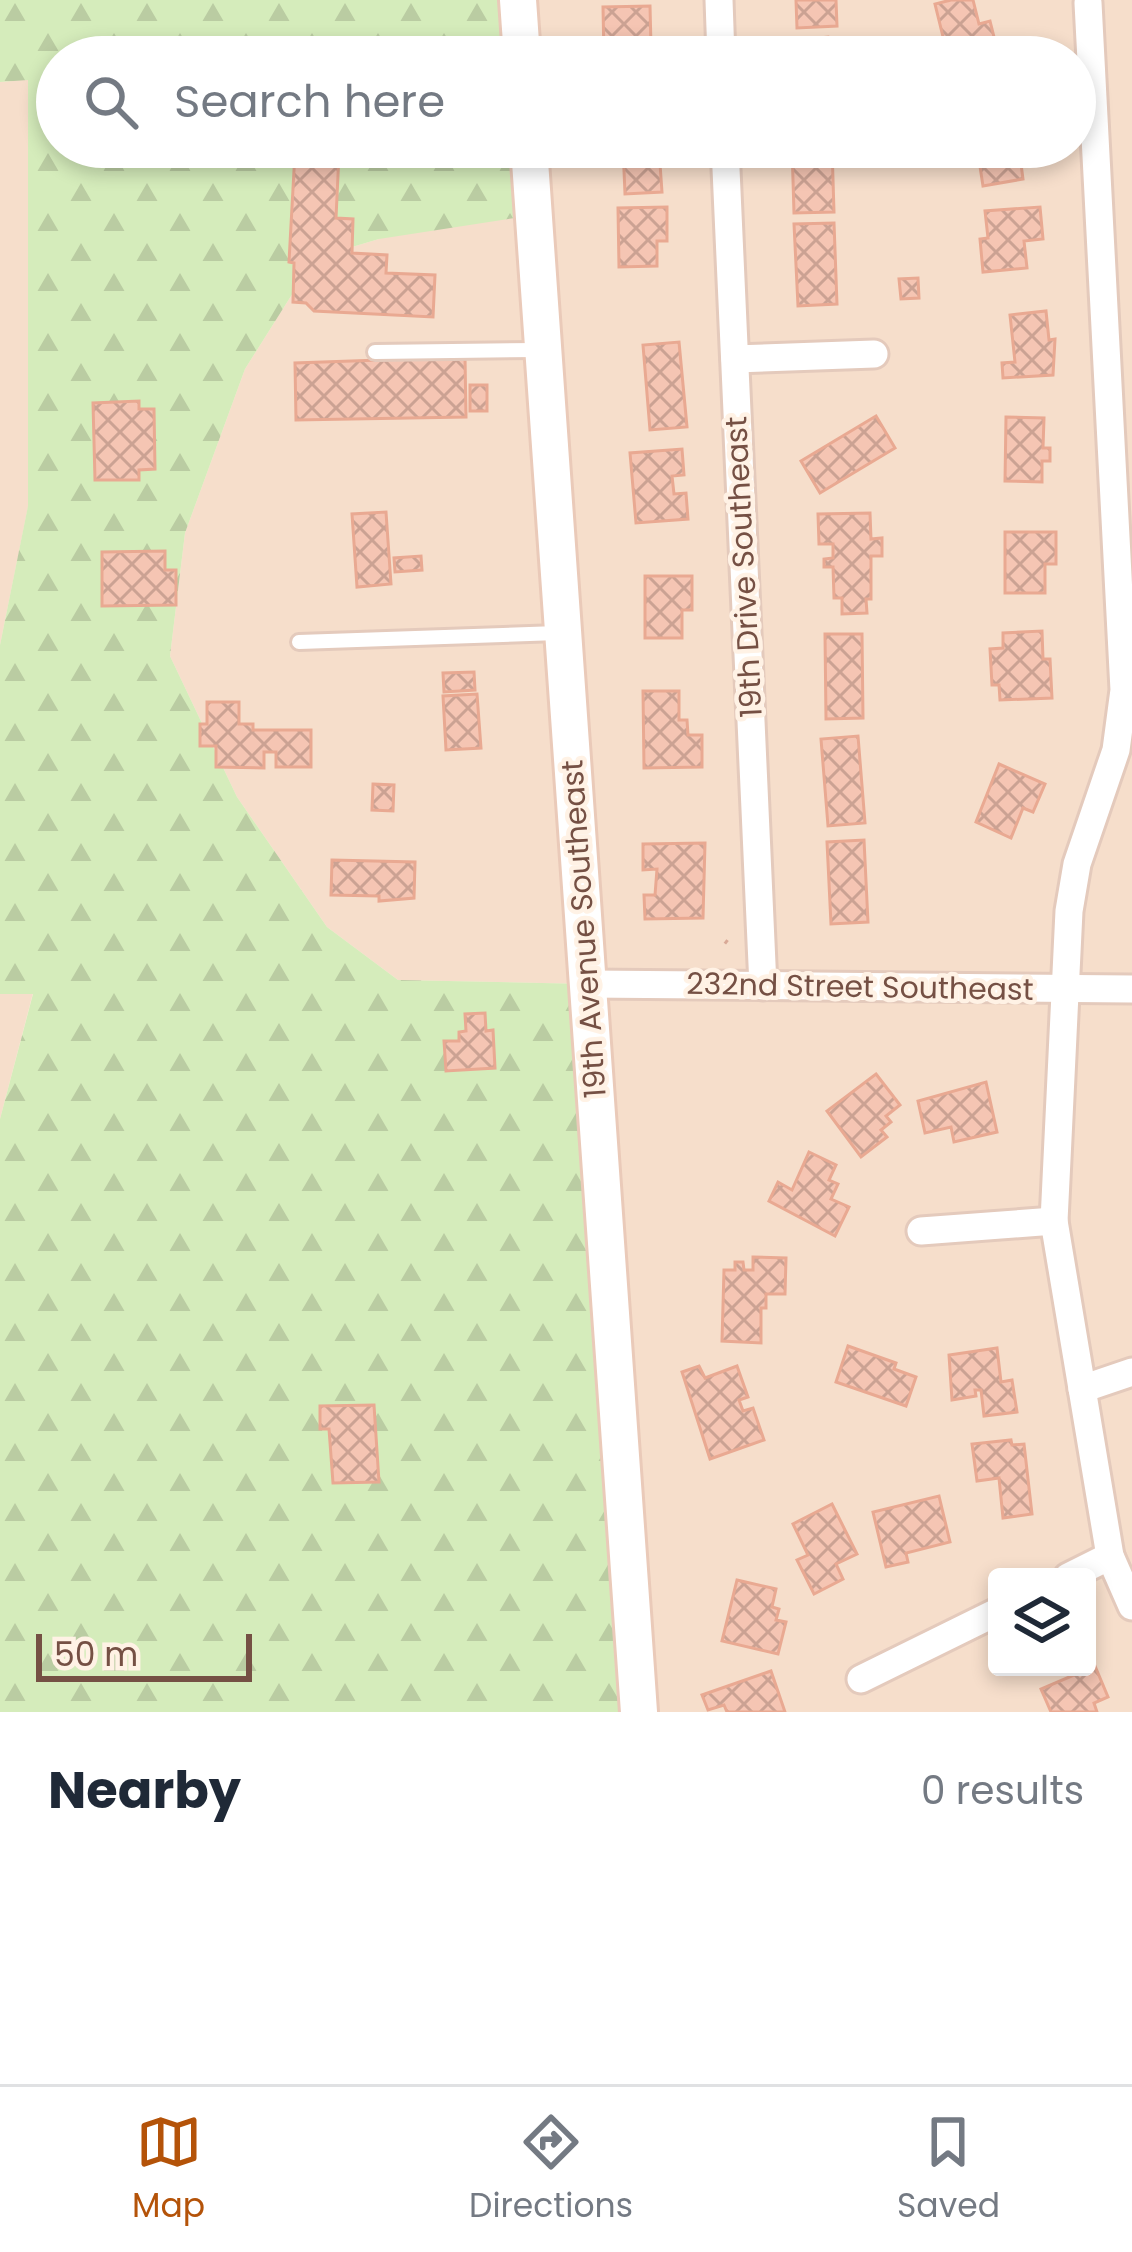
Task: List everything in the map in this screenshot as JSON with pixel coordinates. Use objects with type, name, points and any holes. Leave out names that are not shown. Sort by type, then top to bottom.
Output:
[{"type":"street","points":[[518,0],[521,36]]},
{"type":"street","points":[[719,0],[720,36]]},
{"type":"street","points":[[1088,3],[1090,36]]},
{"type":"street","points":[[1096,156],[1124,690],[1116,750],[1077,864],[1064,988],[1054,1221],[1110,1556],[1132,1606]]},
{"type":"street","name":"19th Avenue Southeast","points":[[530,168],[639,1712]]},
{"type":"street","name":"19th Drive Southeast","points":[[726,168],[763,986]]},
{"type":"street","points":[[735,359],[874,354]]},
{"type":"street","name":"232nd Street Southeast","points":[[588,984],[1132,989]]},
{"type":"street","points":[[921,1232],[1054,1221]]},
{"type":"street","points":[[1082,1389],[1132,1372]]},
{"type":"street","points":[[1086,1568],[1110,1556]]},
{"type":"street","points":[[860,1679],[988,1616]]},
{"type":"lane","points":[[375,352],[543,350]]},
{"type":"lane","points":[[299,642],[563,633]]},
{"type":"shaded area","points":[[518,0],[1132,0],[1132,1712],[627,1712],[588,984],[398,980],[327,927],[237,797],[170,656],[185,533],[245,369],[315,258],[379,239],[495,168],[1096,168],[1096,36],[521,36]]},
{"type":"shaded area","points":[[28,79],[28,507],[0,645],[0,82]]},
{"type":"shaded area","points":[[33,993],[0,1119],[0,994]]},
{"type":"green space","points":[[0,0],[518,0],[521,36],[36,36],[36,168],[531,168],[534,215],[379,239],[315,258],[245,369],[185,533],[170,656],[237,797],[327,927],[398,980],[588,984],[619,1712],[0,1712],[0,1119],[33,994],[0,994],[0,645],[28,506],[28,80],[0,82]]},
{"type":"building","points":[[796,0],[836,0],[837,26],[797,28]]},
{"type":"building","points":[[973,0],[979,24],[990,21],[994,36],[943,36],[935,4]]},
{"type":"building","points":[[650,6],[651,36],[604,36],[603,7]]},
{"type":"building","points":[[294,168],[338,168],[336,218],[353,219],[352,253],[387,255],[386,273],[435,275],[433,317],[314,311],[306,303],[293,302],[294,263],[289,262]]},
{"type":"building","points":[[624,168],[660,168],[662,192],[625,194]]},
{"type":"building","points":[[793,168],[833,168],[834,212],[794,213]]},
{"type":"building","points":[[980,168],[1022,168],[1023,179],[983,186]]},
{"type":"building","points":[[667,207],[667,241],[657,241],[657,266],[619,267],[618,208]]},
{"type":"building","points":[[1040,207],[1043,239],[1024,241],[1027,268],[983,272],[980,239],[988,238],[985,211]]},
{"type":"building","points":[[834,223],[837,304],[798,306],[794,224]]},
{"type":"building","points":[[918,278],[919,298],[901,299],[899,279]]},
{"type":"building","points":[[1046,311],[1049,340],[1055,339],[1053,375],[1003,378],[1002,363],[1015,362],[1010,315]]},
{"type":"building","points":[[679,342],[687,427],[650,430],[643,345]]},
{"type":"building","points":[[465,357],[466,417],[296,420],[295,363]]},
{"type":"building","points":[[470,385],[487,385],[487,411],[470,411]]},
{"type":"building","points":[[139,401],[139,409],[154,409],[155,469],[139,470],[139,480],[95,480],[93,403]]},
{"type":"building","points":[[876,416],[895,448],[820,493],[801,461]]},
{"type":"building","points":[[1006,417],[1044,418],[1043,448],[1050,448],[1050,461],[1042,461],[1042,482],[1005,481]]},
{"type":"building","points":[[682,449],[684,475],[672,476],[674,494],[686,493],[688,519],[636,523],[630,453]]},
{"type":"building","points":[[386,512],[391,584],[357,587],[352,514]]},
{"type":"building","points":[[870,513],[871,539],[882,538],[882,556],[871,556],[871,599],[866,599],[867,613],[842,614],[842,598],[834,598],[833,567],[824,567],[824,559],[833,558],[833,544],[819,544],[818,514]]},
{"type":"building","points":[[1005,532],[1056,532],[1056,564],[1045,564],[1045,593],[1005,593]]},
{"type":"building","points":[[165,551],[165,570],[176,570],[176,605],[102,606],[102,552]]},
{"type":"building","points":[[421,556],[422,570],[395,572],[394,558]]},
{"type":"building","points":[[645,576],[692,576],[692,610],[682,610],[682,638],[645,638]]},
{"type":"building","points":[[1042,631],[1043,659],[1050,659],[1052,698],[1000,700],[999,685],[992,685],[990,649],[1003,648],[1003,633]]},
{"type":"building","points":[[825,634],[862,634],[863,718],[826,719]]},
{"type":"building","points":[[474,672],[475,690],[444,692],[443,673]]},
{"type":"building","points":[[643,691],[679,691],[679,720],[687,720],[688,735],[702,735],[702,767],[644,768]]},
{"type":"building","points":[[477,694],[481,748],[446,750],[443,696]]},
{"type":"building","points":[[207,702],[239,702],[239,724],[253,724],[253,730],[311,730],[311,767],[276,767],[276,752],[264,752],[264,768],[216,767],[216,746],[200,746]]},
{"type":"building","points":[[858,736],[865,823],[828,826],[821,739]]},
{"type":"building","points":[[999,764],[1045,784],[1033,812],[1023,808],[1011,838],[976,822]]},
{"type":"building","points":[[373,784],[394,785],[393,811],[372,810]]},
{"type":"building","points":[[864,840],[868,922],[831,924],[827,842]]},
{"type":"building","points":[[705,843],[703,918],[645,919],[644,895],[655,895],[657,869],[643,870],[643,844]]},
{"type":"building","points":[[332,860],[415,862],[414,898],[379,901],[379,896],[331,895]]},
{"type":"building","points":[[485,1013],[486,1031],[493,1030],[495,1068],[446,1071],[444,1041],[459,1041],[459,1032],[466,1031],[465,1014]]},
{"type":"building","points":[[876,1074],[900,1105],[886,1116],[891,1122],[881,1130],[887,1137],[861,1157],[827,1111]]},
{"type":"building","points":[[986,1082],[997,1132],[954,1142],[951,1127],[925,1133],[918,1101]]},
{"type":"building","points":[[809,1152],[836,1165],[829,1180],[838,1184],[831,1199],[849,1207],[835,1236],[769,1201],[778,1182],[792,1190]]},
{"type":"building","points":[[753,1257],[786,1258],[785,1294],[766,1294],[761,1343],[722,1341],[724,1270],[735,1270],[735,1262],[743,1262],[744,1270],[753,1270]]},
{"type":"building","points":[[848,1346],[896,1363],[894,1369],[916,1377],[906,1406],[836,1382]]},
{"type":"building","points":[[997,1348],[1001,1382],[1012,1380],[1017,1412],[984,1416],[981,1390],[975,1390],[976,1396],[952,1400],[949,1355]]},
{"type":"building","points":[[699,1366],[705,1378],[737,1366],[748,1397],[739,1400],[743,1411],[753,1408],[764,1440],[710,1459],[682,1372]]},
{"type":"building","points":[[374,1405],[379,1482],[333,1483],[329,1429],[320,1429],[320,1406]]},
{"type":"building","points":[[1011,1440],[1012,1445],[1024,1444],[1032,1514],[1003,1518],[999,1478],[977,1481],[972,1444]]},
{"type":"building","points":[[939,1496],[950,1542],[906,1553],[908,1562],[886,1567],[873,1512]]},
{"type":"building","points":[[832,1504],[857,1554],[836,1564],[843,1579],[814,1594],[797,1560],[808,1555],[793,1524]]},
{"type":"building","points":[[737,1580],[776,1589],[772,1607],[779,1609],[776,1620],[786,1622],[778,1654],[722,1641]]},
{"type":"building","points":[[1096,1668],[1108,1697],[1094,1703],[1097,1712],[1051,1712],[1041,1689],[1072,1676],[1096,1676]]},
{"type":"building","points":[[771,1671],[785,1712],[727,1712],[724,1705],[708,1710],[702,1695]]}]
